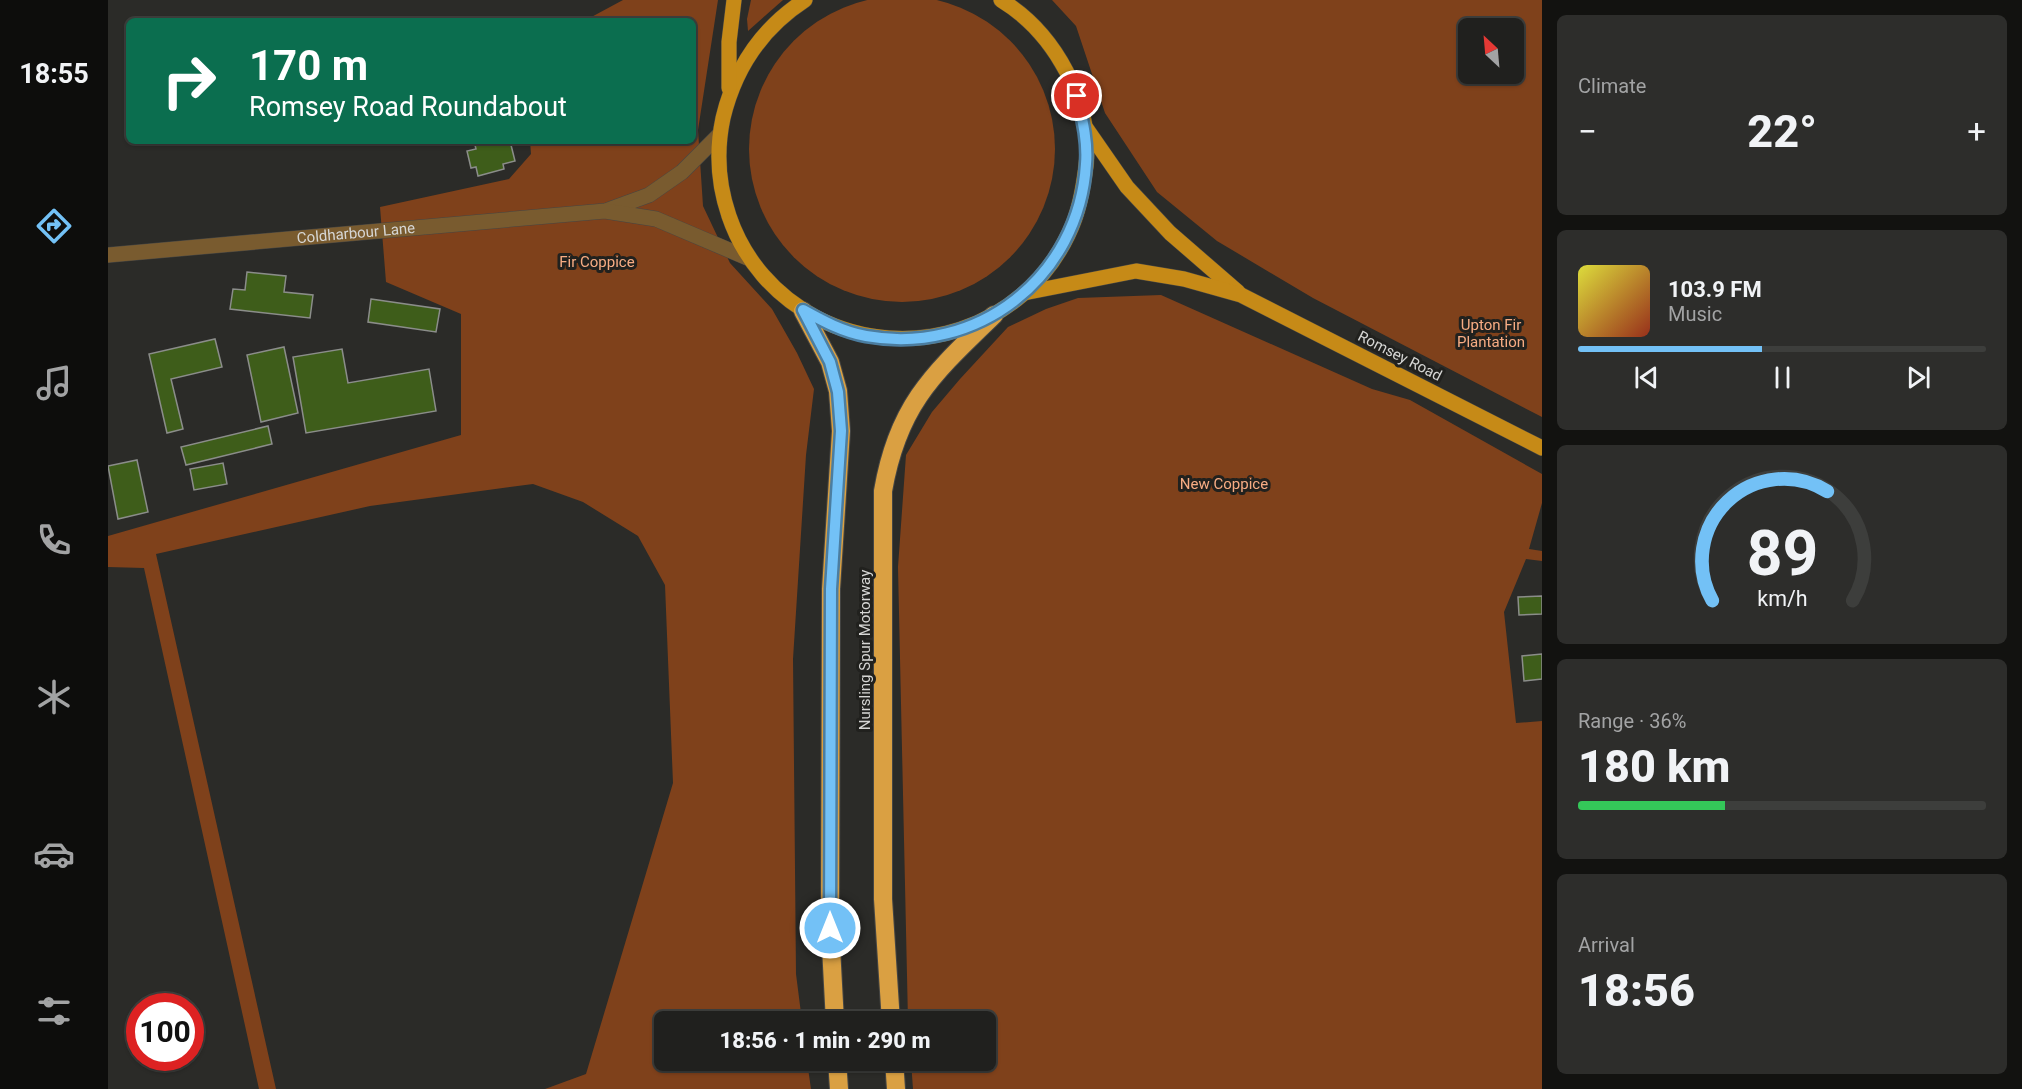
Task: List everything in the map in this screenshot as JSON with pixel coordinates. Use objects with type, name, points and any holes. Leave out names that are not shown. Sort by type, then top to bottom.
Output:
[{"type":"highway","points":[[803,310],[830,362],[838,392],[841,431],[831,589],[830,928],[834,1011]]},
{"type":"highway","name":"Nursling Spur Motorway","points":[[890,1011],[883,899],[883,491],[892,446],[918,395],[944,363],[994,315]]},
{"type":"highway","points":[[838,1071],[839,1089]]},
{"type":"highway","points":[[895,1071],[896,1089]]},
{"type":"main road","points":[[729,94],[729,42],[734,0]]},
{"type":"main road","points":[[805,0],[788,11],[763,35],[743,63],[729,94],[719,135],[718,168],[723,200],[734,231],[750,259],[771,285],[803,310],[833,326],[864,336],[898,340],[931,337],[964,329],[994,315],[1024,293],[1049,266],[1069,234],[1081,199],[1086,163],[1084,125],[1077,96],[1065,68],[1048,42],[1028,20],[1001,0]]},
{"type":"main road","name":"Romsey Road","points":[[1084,125],[1127,187],[1170,233],[1241,295]]},
{"type":"main road","name":"Romsey Road","points":[[1024,293],[1136,271],[1184,279],[1241,295],[1542,448]]},
{"type":"street","name":"Coldharbour Lane","points":[[605,212],[649,195],[682,172],[719,135]]},
{"type":"street","name":"Coldharbour Lane","points":[[108,255],[605,212],[656,219],[750,259]]},
{"type":"green space","points":[[872,-1],[932,-1],[960,8],[987,22],[1020,52],[1037,77],[1048,105],[1054,134],[1054,164],[1048,193],[1037,221],[1020,246],[999,267],[974,284],[946,295],[917,301],[887,301],[858,295],[830,284],[805,267],[784,246],[767,221],[756,193],[750,164],[752,119],[761,91],[775,64],[794,41],[817,22],[844,8]]},
{"type":"green space","name":"Fir Coppice","points":[[623,0],[718,0],[698,130],[703,206],[730,263],[772,309],[814,389],[806,455],[793,659],[796,974],[801,1011],[654,1011],[654,1071],[808,1071],[811,1089],[545,1089],[586,1074],[673,783],[665,585],[638,536],[583,502],[533,484],[370,506],[156,554],[276,1089],[259,1089],[144,568],[108,567],[108,536],[461,435],[461,314],[386,282],[380,207],[509,179],[531,154],[530,144],[696,144],[696,18],[590,18]]},
{"type":"green space","points":[[751,0],[783,0],[748,31],[747,19]]},
{"type":"green space","name":"Upton Fir Plantation","points":[[1052,0],[1542,0],[1542,417],[1313,298],[1217,241],[1157,192],[1105,113],[1076,26]]},
{"type":"green space","name":"New Coppice","points":[[1161,295],[1372,389],[1410,400],[1542,474],[1542,503],[1529,549],[1542,551],[1542,561],[1526,559],[1504,612],[1516,723],[1542,721],[1542,1089],[913,1089],[912,1071],[996,1071],[996,1011],[908,1011],[898,567],[906,455],[932,412],[1008,327],[1046,309],[1078,298]]},
{"type":"building","points":[[475,144],[511,144],[515,161],[503,164],[504,169],[478,176],[476,167],[471,168],[467,151],[476,149]]},
{"type":"building","points":[[247,272],[286,276],[284,292],[313,295],[310,318],[230,309],[233,289],[245,290]]},
{"type":"building","points":[[371,299],[440,309],[436,332],[368,322]]},
{"type":"building","points":[[215,339],[222,367],[171,379],[183,429],[167,433],[149,354]]},
{"type":"building","points":[[284,347],[298,413],[261,422],[247,355]]},
{"type":"building","points":[[342,349],[348,383],[429,369],[436,411],[306,433],[293,357]]},
{"type":"building","points":[[268,426],[272,444],[186,465],[181,447]]},
{"type":"building","points":[[137,460],[148,512],[118,519],[108,466]]},
{"type":"building","points":[[223,463],[227,484],[194,490],[190,469]]},
{"type":"building","points":[[1542,596],[1542,614],[1519,615],[1518,597]]},
{"type":"building","points":[[1542,654],[1542,679],[1524,681],[1522,656]]},
{"type":"route","points":[[830,928],[831,589],[841,431],[838,392],[830,362],[803,310],[833,326],[864,336],[898,340],[931,337],[964,329],[994,315],[1024,293],[1049,266],[1069,234],[1081,199],[1086,163],[1084,125],[1077,96]]}]
